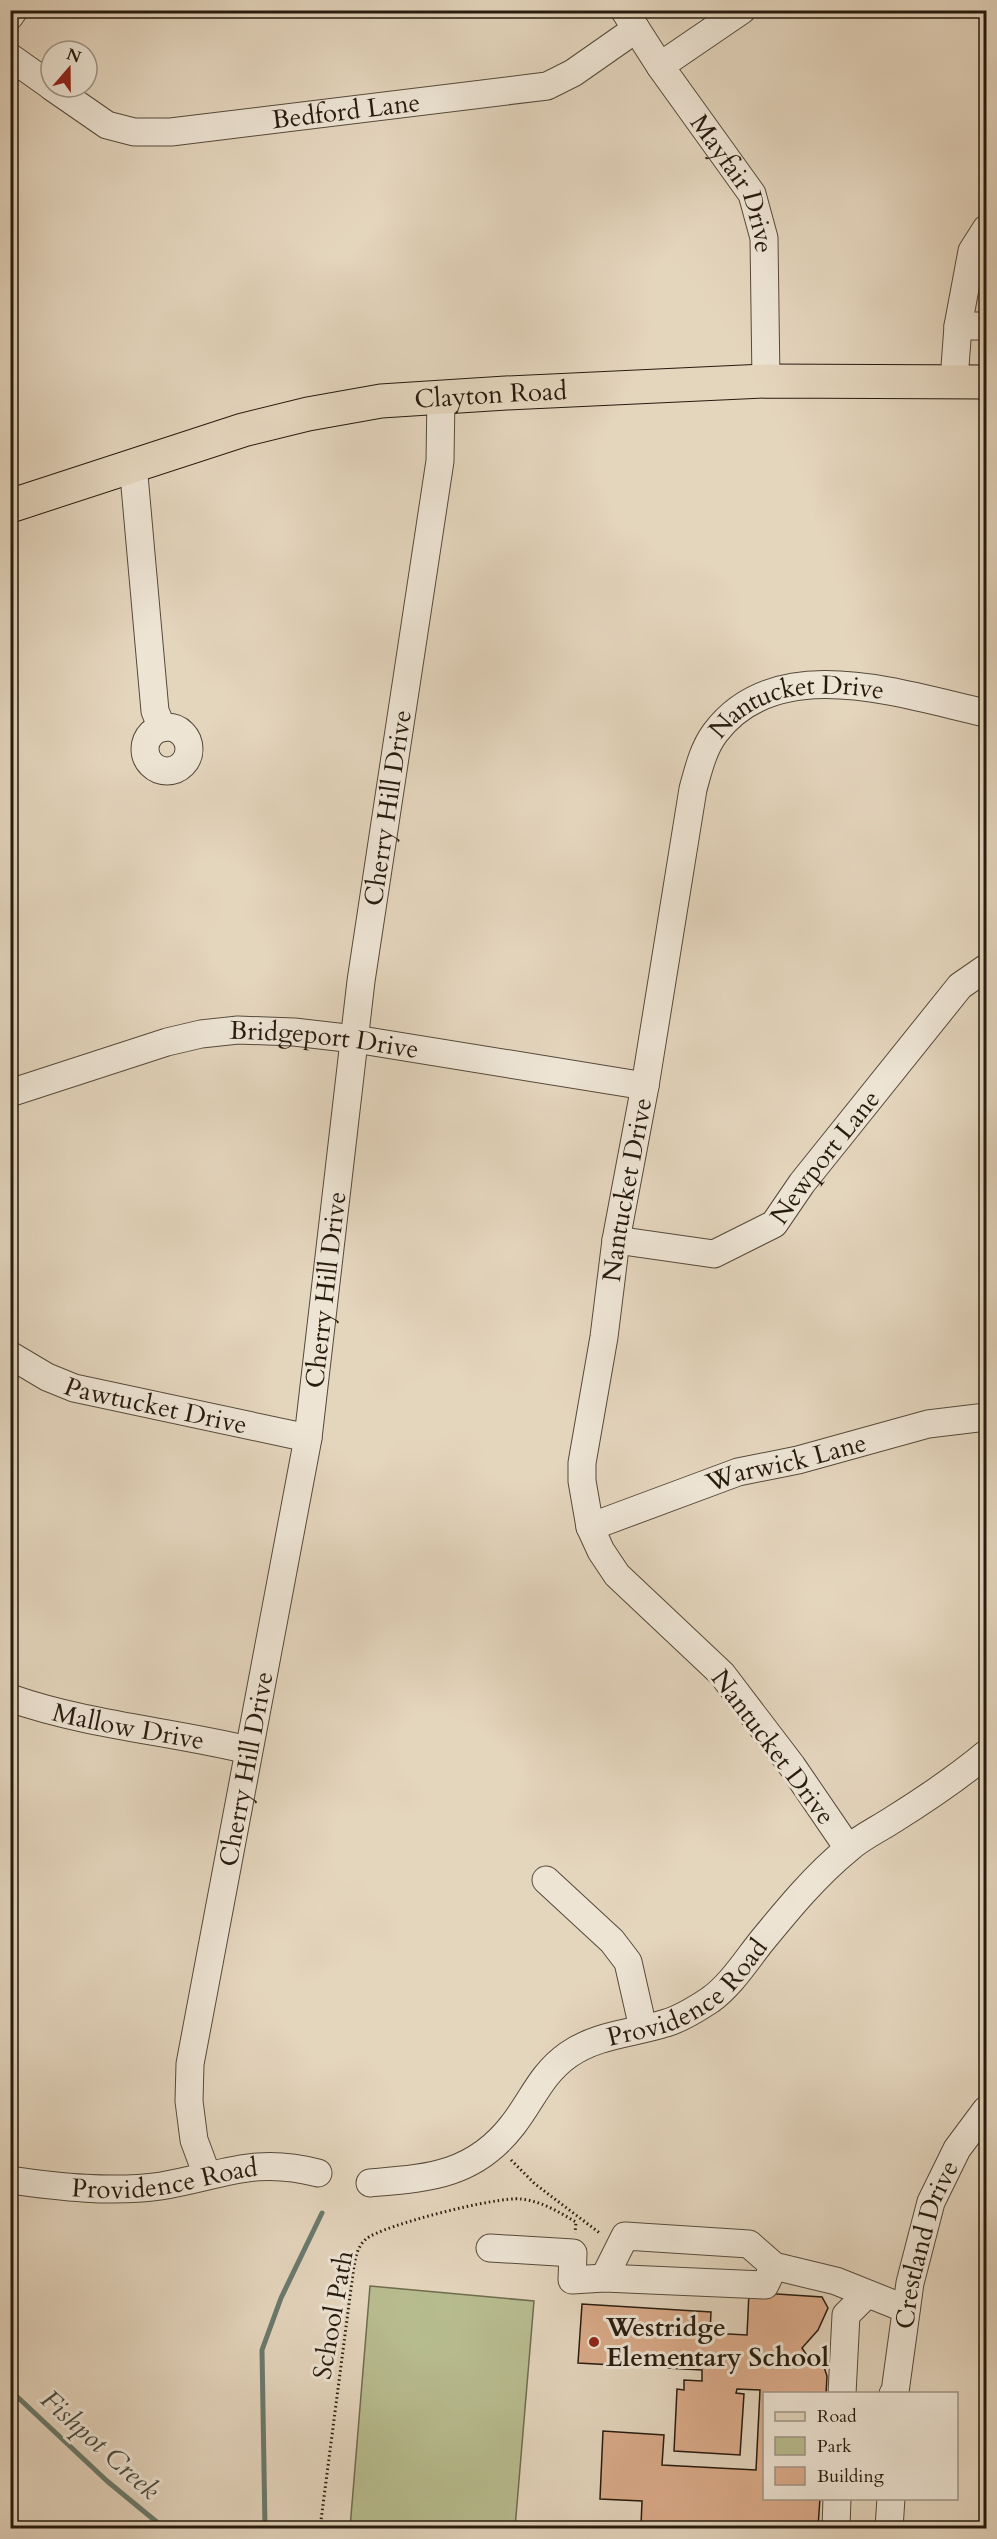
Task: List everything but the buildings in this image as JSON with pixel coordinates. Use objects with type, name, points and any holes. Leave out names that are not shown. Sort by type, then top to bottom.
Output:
[{"type":"main road","name":"Clayton Road","points":[[10,506],[243,430],[308,414],[381,401],[441,396],[766,381],[954,380],[987,382]]},
{"type":"street","points":[[10,16],[14,10]]},
{"type":"street","points":[[660,66],[742,10]]},
{"type":"street","name":"Mayfair Drive","points":[[630,20],[660,66],[752,194],[764,238],[766,381]]},
{"type":"street","name":"Bedford Lane","points":[[69,99],[107,125],[134,132],[171,132],[547,86],[583,67],[630,20]]},
{"type":"street","name":"Bedford Lane","points":[[10,57],[39,78]]},
{"type":"street","points":[[954,380],[958,326],[972,251],[987,229]]},
{"type":"street","points":[[958,326],[987,326]]},
{"type":"street","name":"Cherry Hill Drive","points":[[207,2175],[194,2140],[189,2101],[190,2064],[308,1438],[361,981],[440,461],[441,396]]},
{"type":"street","points":[[133,464],[155,711],[162,728]]},
{"type":"street","name":"Nantucket Drive","points":[[848,1848],[740,1696],[707,1660],[617,1575],[601,1551],[590,1527],[582,1481],[582,1463],[604,1337],[616,1240],[645,1086],[693,789],[714,734],[751,700],[777,690],[809,686],[844,684],[987,712]]},
{"type":"street","name":"Newport Lane","points":[[616,1240],[714,1254],[774,1224],[802,1183],[960,986],[987,968]]},
{"type":"street","name":"Bridgeport Drive","points":[[10,1093],[167,1042],[201,1034],[238,1030],[294,1032],[355,1039],[645,1086]]},
{"type":"street","name":"Pawtucket Drive","points":[[10,1355],[47,1377],[75,1388],[308,1438]]},
{"type":"street","name":"Warwick Lane","points":[[590,1527],[738,1472],[798,1460],[928,1424],[987,1417]]},
{"type":"street","name":"Mallow Drive","points":[[11,1700],[91,1719],[199,1738],[248,1750]]},
{"type":"street","name":"Providence Road","points":[[370,2183],[412,2181],[434,2177],[459,2168],[495,2144],[513,2126],[541,2080],[559,2061],[590,2043],[611,2035],[668,2023],[712,1999],[739,1970],[799,1896],[848,1848],[959,1776],[987,1754]]},
{"type":"street","points":[[546,1880],[612,1941],[628,1962],[643,2028]]},
{"type":"street","name":"Crestland Drive","points":[[895,2392],[910,2283],[931,2202],[957,2149],[987,2110]]},
{"type":"street","name":"Providence Road","points":[[10,2180],[116,2189],[160,2186],[252,2165],[283,2166],[318,2173]]},
{"type":"street","points":[[604,2278],[625,2236],[749,2244],[774,2266],[836,2281],[906,2309]]},
{"type":"street","points":[[490,2248],[573,2253],[572,2280],[604,2278],[765,2285],[774,2266]]},
{"type":"street","points":[[842,2392],[846,2315],[867,2294]]},
{"type":"street","points":[[836,2529],[837,2500]]},
{"type":"street","points":[[890,2500],[890,2529]]},
{"type":"path","points":[[495,2144],[535,2184],[606,2237]]},
{"type":"path","name":"School Path","points":[[320,2529],[353,2273],[357,2250],[366,2239],[381,2232],[468,2205],[520,2198],[557,2211],[576,2222],[575,2241]]},
{"type":"green space","points":[[370,2286],[534,2301],[515,2528],[350,2528]]},
{"type":"waterway","points":[[265,2528],[262,2350],[281,2298],[322,2213]]},
{"type":"waterway","name":"Fishpot Creek","points":[[10,2390],[107,2481],[164,2528]]},
{"type":"place","name":"Westridge Elementary School","points":[[594,2342]]}]
